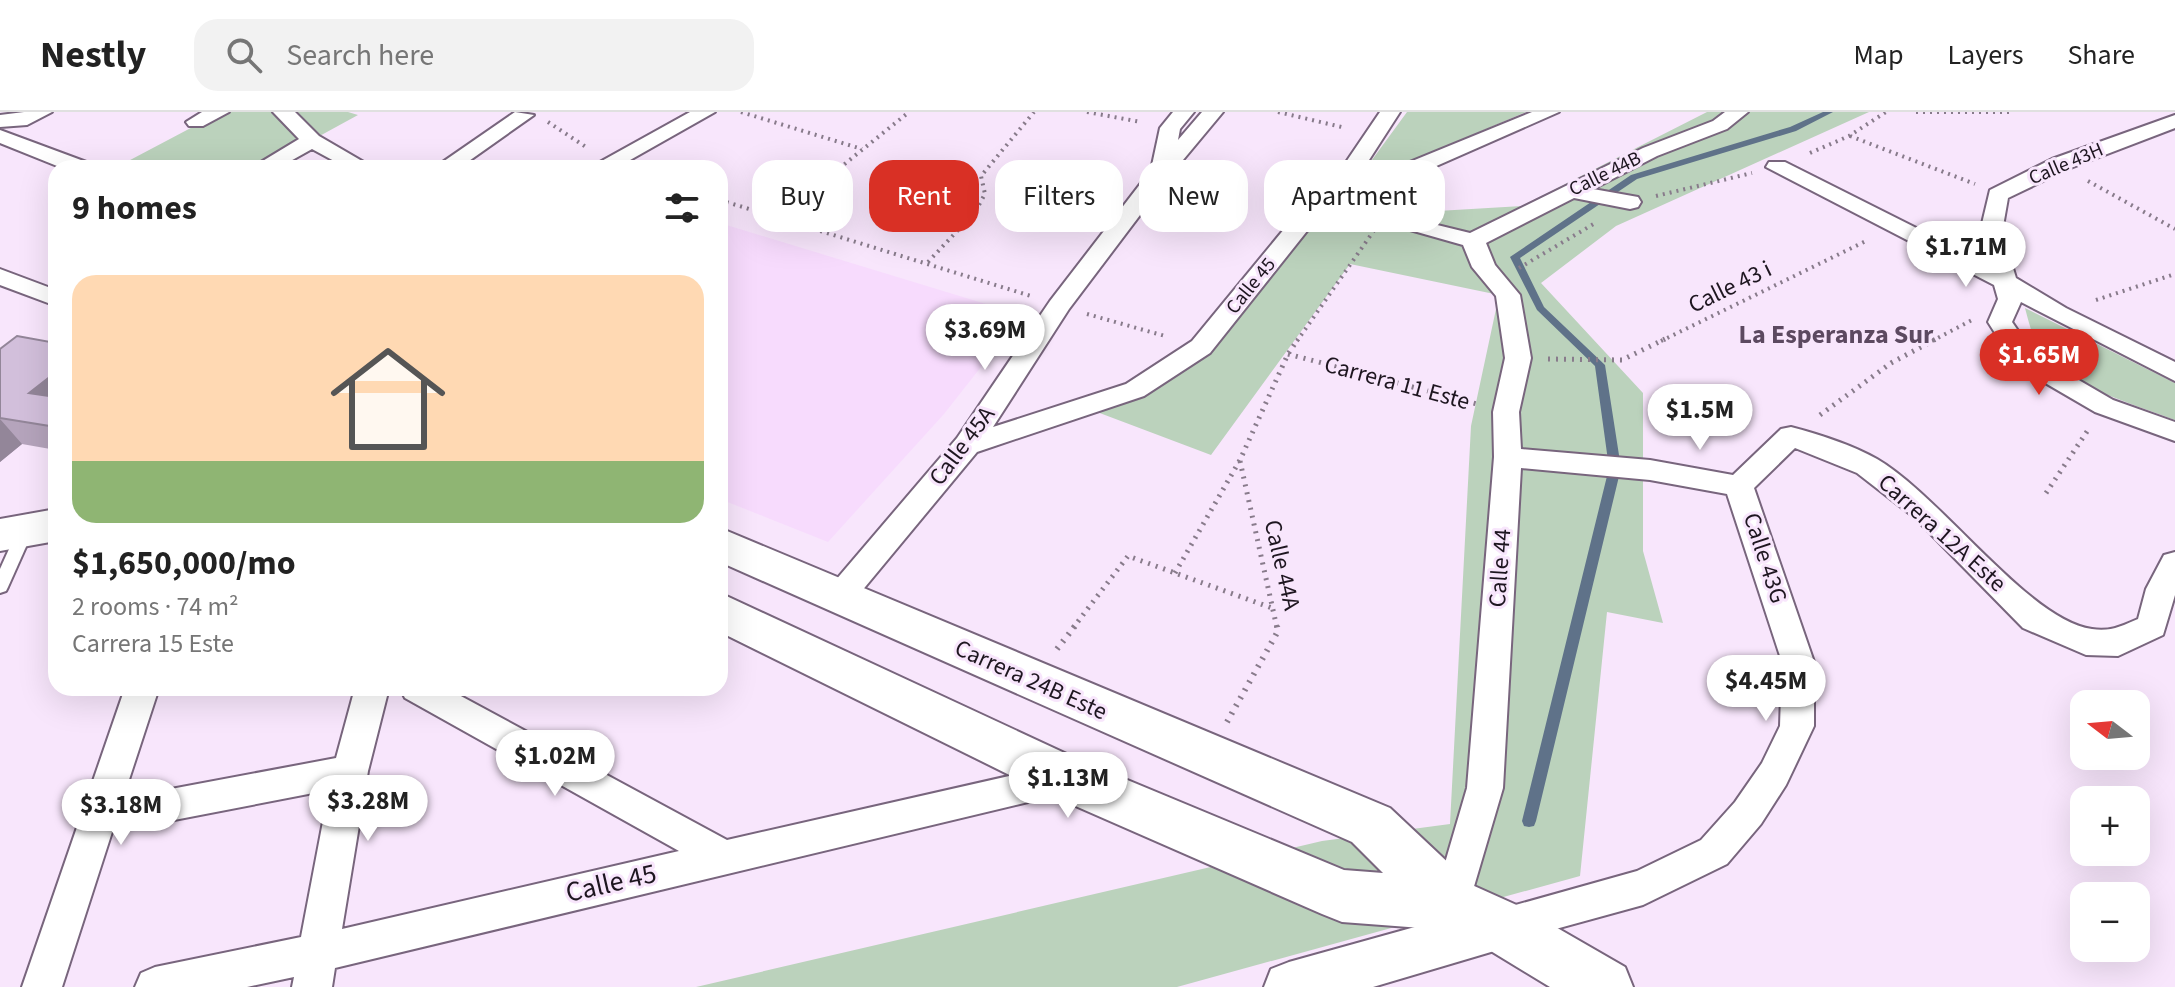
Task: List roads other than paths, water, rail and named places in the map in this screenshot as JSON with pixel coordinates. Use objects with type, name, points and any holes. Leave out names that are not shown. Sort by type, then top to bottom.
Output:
[{"type":"main road","name":"Carrera 24B Este","points":[[728,547],[1207,757],[1371,825],[1477,915]]},
{"type":"main road","points":[[728,615],[1066,778],[1342,896],[1477,915],[1604,987]]},
{"type":"street","points":[[0,121],[20,121],[42,112]]},
{"type":"street","points":[[196,122],[219,112]]},
{"type":"street","points":[[283,112],[312,140],[348,160]]},
{"type":"street","points":[[615,160],[705,112]]},
{"type":"street","name":"Calle 45A","points":[[1171,160],[1213,112]]},
{"type":"street","name":"Calle 45","points":[[1358,160],[1390,112]]},
{"type":"street","points":[[1445,165],[1549,112]]},
{"type":"street","name":"Calle 44B","points":[[1473,240],[1650,152],[1720,125],[1738,112]]},
{"type":"street","points":[[456,160],[519,114]]},
{"type":"street","points":[[1177,120],[1195,133]]},
{"type":"street","name":"Calle 45A","points":[[1164,160],[1177,120]]},
{"type":"street","name":"Calle 43H","points":[[2175,121],[2060,164],[1998,195],[1991,232],[2008,290],[2000,322],[2025,360],[2104,406],[2175,432]]},
{"type":"street","points":[[0,136],[61,160]]},
{"type":"street","points":[[276,160],[312,140]]},
{"type":"street","points":[[1777,167],[2008,290],[2175,373]]},
{"type":"street","points":[[1571,191],[1630,202]]},
{"type":"street","name":"Calle 45A","points":[[840,596],[967,445],[1059,306],[1139,201]]},
{"type":"street","name":"Calle 45","points":[[967,445],[1135,390],[1201,347],[1294,232]]},
{"type":"street","points":[[1430,232],[1473,240]]},
{"type":"street","name":"Calle 44","points":[[1473,240],[1484,267],[1508,295],[1518,358],[1506,412],[1508,457],[1477,915]]},
{"type":"street","points":[[0,276],[48,296]]},
{"type":"street","name":"Calle 43G","points":[[1477,915],[1643,887],[1714,852],[1748,813],[1774,774],[1797,726],[1798,662],[1739,486],[1791,436]]},
{"type":"street","name":"Carrera 12A Este","points":[[1791,436],[1867,466],[1925,511],[2034,619],[2086,642],[2118,643],[2152,626],[2161,589],[2175,563]]},
{"type":"street","points":[[1508,457],[1650,470],[1739,486]]},
{"type":"street","points":[[42,987],[139,696]]},
{"type":"street","points":[[315,970],[350,771],[370,696]]},
{"type":"street","points":[[431,696],[721,856]]},
{"type":"street","points":[[98,819],[350,771]]},
{"type":"street","name":"Calle 45","points":[[155,987],[315,970],[721,856],[1066,778]]},
{"type":"street","points":[[1289,987],[1477,915]]},
{"type":"lane","points":[[0,587],[27,530]]},
{"type":"waterway","points":[[1529,821],[1615,468],[1600,365],[1540,308],[1515,257],[1634,177],[1793,129],[1829,112]]},
{"type":"district","name":"La Esperanza Sur","points":[[1836,334]]}]
